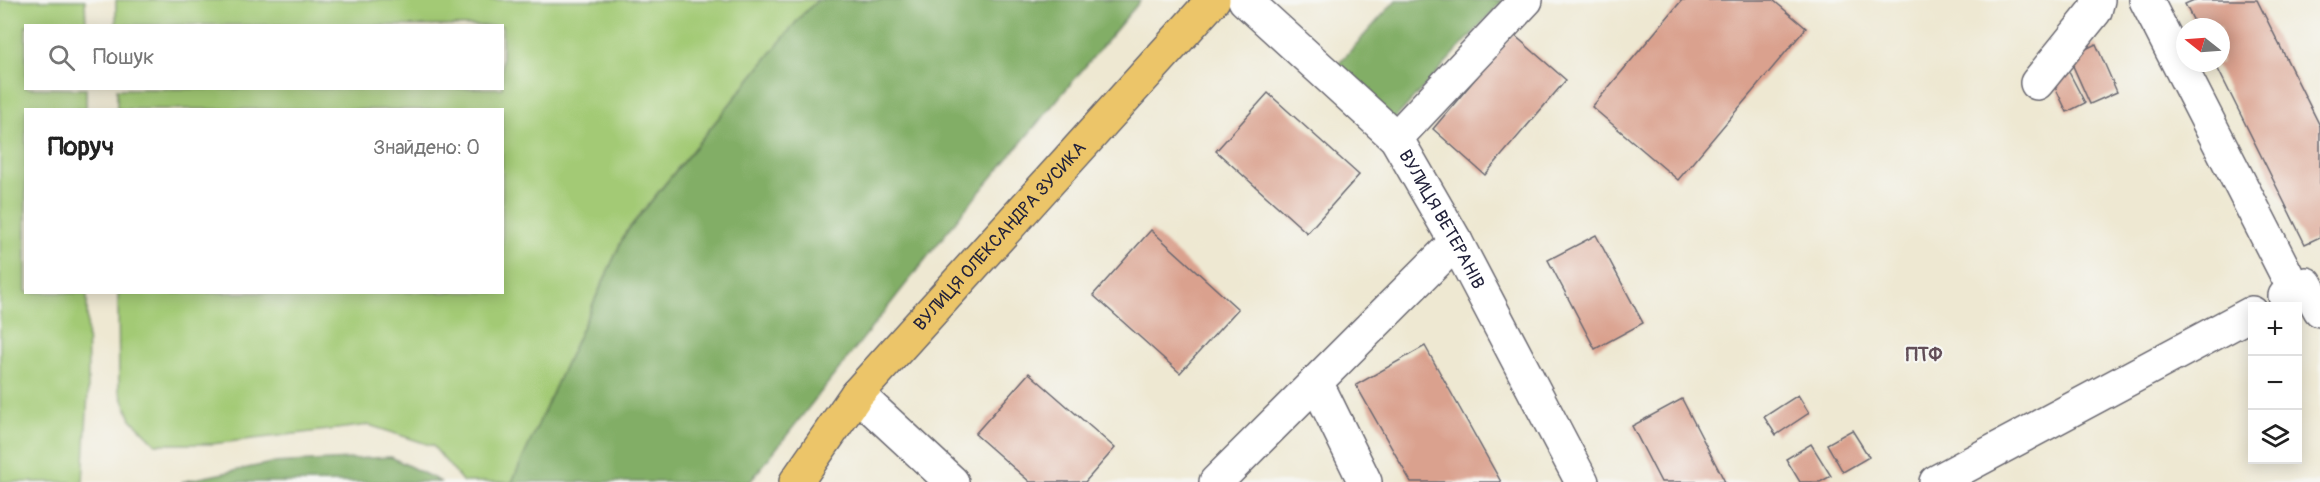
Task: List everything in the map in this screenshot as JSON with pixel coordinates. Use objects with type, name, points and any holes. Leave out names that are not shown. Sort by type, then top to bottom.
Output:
[{"type":"main road","name":"ВУЛИЦЯ ОЛЕКСАНДРА ЗУСИКА","points":[[796,482],[857,394],[1213,0]]},
{"type":"street","name":"ВУЛИЦЯ ВЕТЕРАНІВ","points":[[1245,0],[1396,138],[1456,242],[1582,482]]},
{"type":"street","points":[[1396,138],[1526,0]]},
{"type":"street","points":[[2037,83],[2095,11],[2098,0]]},
{"type":"street","points":[[2146,0],[2295,291]]},
{"type":"street","points":[[1216,482],[1456,242]]},
{"type":"street","points":[[2273,302],[2306,284],[2320,310]]},
{"type":"street","points":[[1936,482],[2248,316]]},
{"type":"street","points":[[1316,382],[1365,482]]},
{"type":"street","points":[[857,394],[952,482]]},
{"type":"green space","points":[[0,0],[85,0],[86,24],[24,24],[24,90],[86,90],[86,108],[24,108],[24,294],[87,294],[88,393],[83,482],[0,482]]},
{"type":"green space","points":[[116,0],[818,0],[801,16],[625,233],[512,482],[463,482],[433,446],[369,425],[212,444],[156,444],[131,419],[119,390],[118,294],[504,294],[504,108],[117,108],[117,90],[504,90],[504,24],[116,24]]},
{"type":"green space","points":[[818,0],[1141,0],[962,213],[750,482],[512,482],[625,234],[801,16]]},
{"type":"green space","points":[[1396,0],[1503,0],[1392,122],[1334,69]]},
{"type":"green space","points":[[391,457],[441,482],[181,482],[271,463]]},
{"type":"building","points":[[1682,0],[1773,0],[1806,28],[1678,180],[1592,107]]},
{"type":"building","points":[[2194,0],[2257,0],[2320,126],[2320,237],[2305,244],[2219,72],[2230,72],[2230,18],[2192,18],[2185,4]]},
{"type":"building","points":[[1513,34],[1566,80],[1485,175],[1433,129]]},
{"type":"building","points":[[2096,44],[2117,92],[2090,104],[2069,57]]},
{"type":"building","points":[[2069,72],[2085,103],[2067,112],[2052,81]]},
{"type":"building","points":[[1268,93],[1359,175],[1307,233],[1216,151]]},
{"type":"building","points":[[1151,230],[1238,309],[1180,373],[1093,295]]},
{"type":"building","points":[[1596,235],[1643,323],[1595,349],[1548,260]]},
{"type":"building","points":[[1425,346],[1501,482],[1411,482],[1356,385]]},
{"type":"building","points":[[1029,373],[1115,448],[1085,482],[1030,482],[975,434]]},
{"type":"building","points":[[1798,395],[1809,413],[1776,435],[1764,417]]},
{"type":"building","points":[[1682,399],[1725,482],[1661,482],[1632,426]]},
{"type":"building","points":[[1852,430],[1869,457],[1843,472],[1827,444]]},
{"type":"building","points":[[1811,444],[1831,476],[1820,482],[1800,482],[1786,459]]},
{"type":"district","name":"ПТФ","points":[[1924,354]]}]
